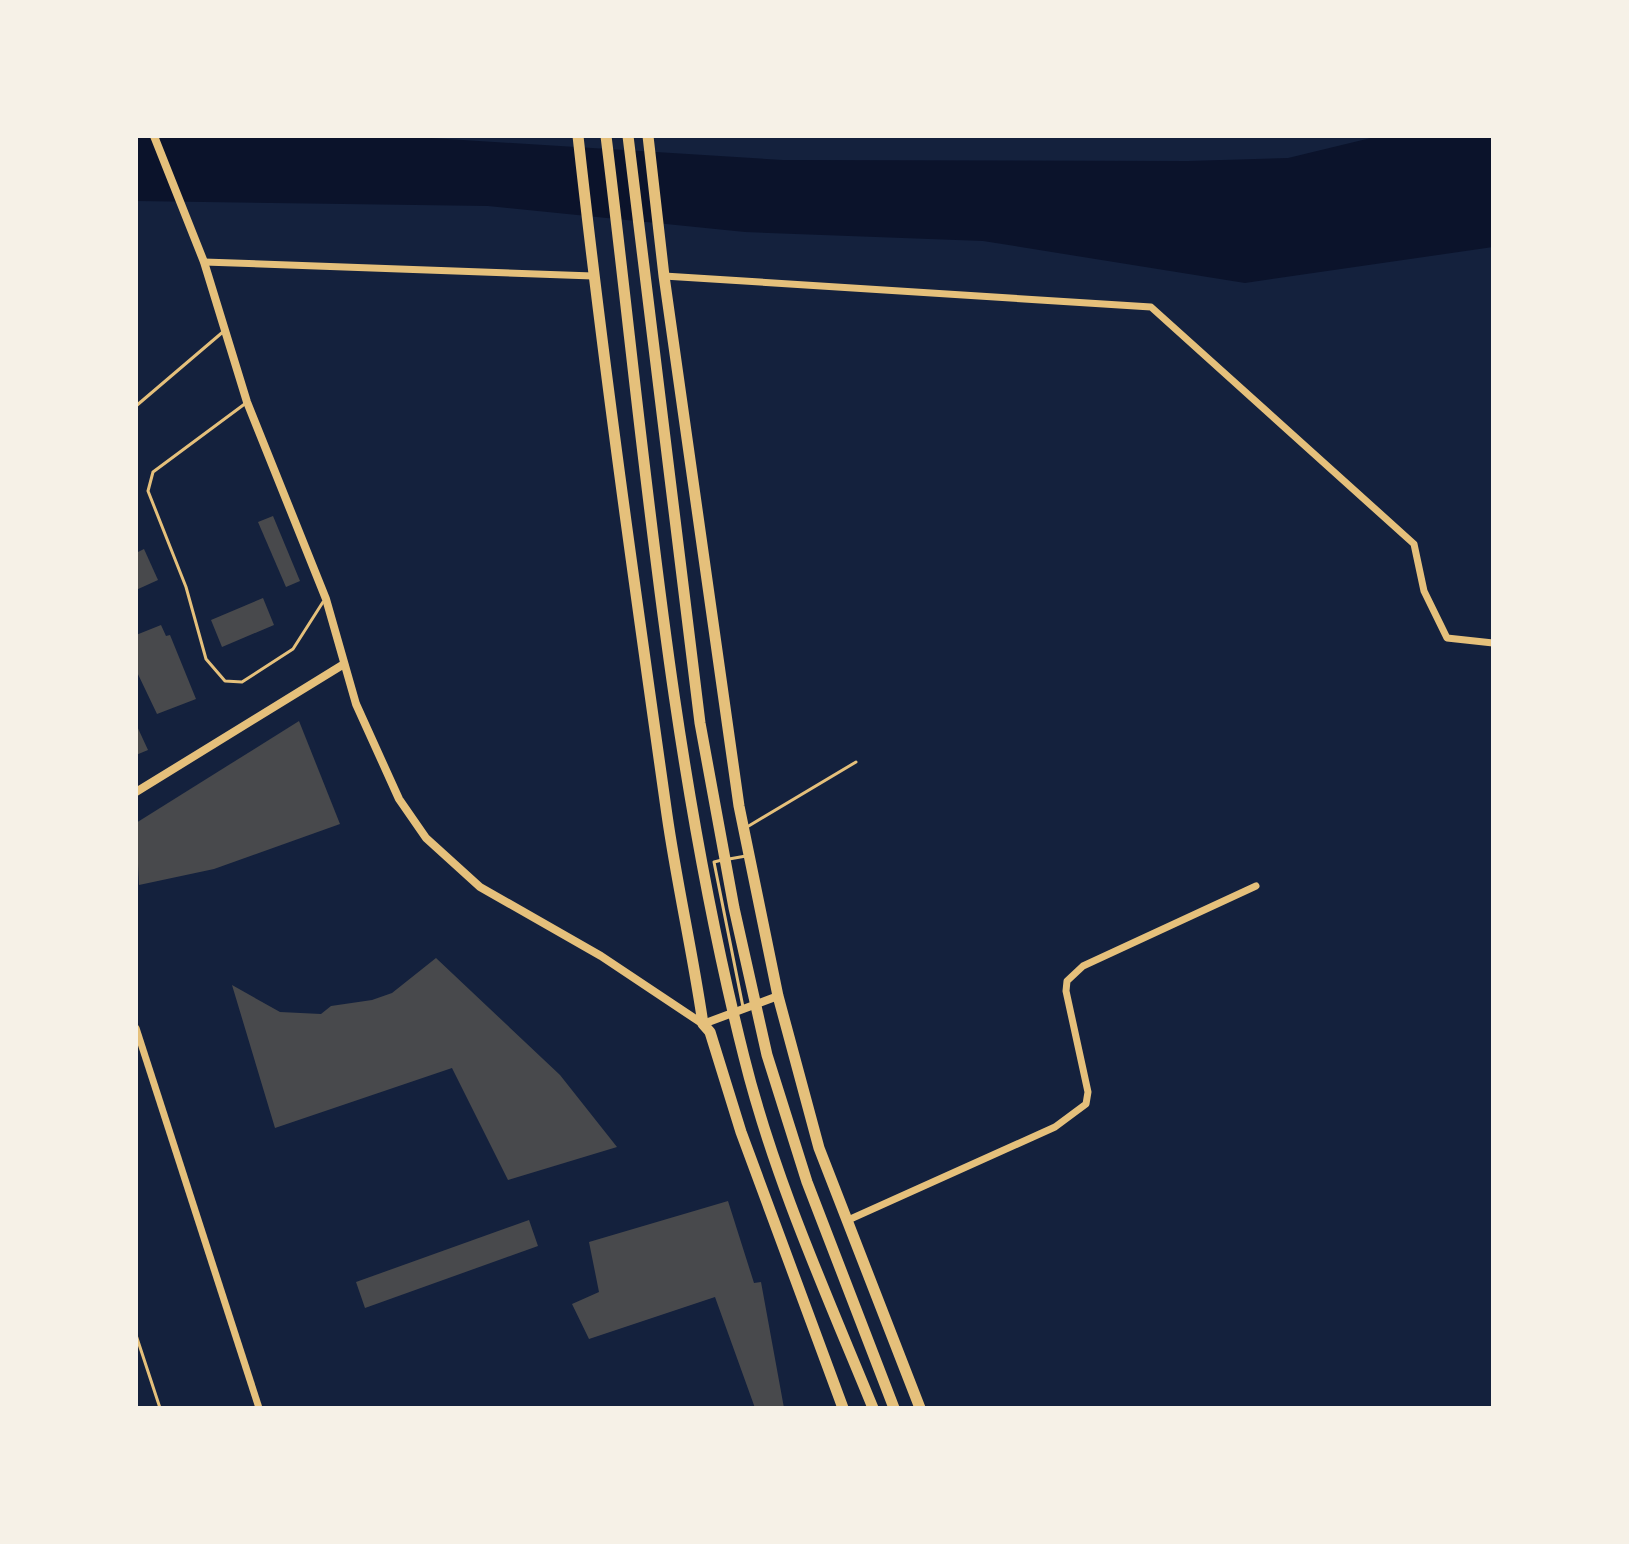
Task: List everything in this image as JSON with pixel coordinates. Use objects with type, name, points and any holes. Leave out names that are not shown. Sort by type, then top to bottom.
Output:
[{"type":"main road","points":[[578,136],[593,276],[668,819],[703,1024],[710,1032],[741,1132],[843,1408]]},
{"type":"main road","points":[[606,136],[678,723],[713,915],[744,1059],[786,1195],[873,1408]]},
{"type":"main road","points":[[628,136],[700,723],[734,908],[767,1055],[793,1140],[894,1408]]},
{"type":"main road","points":[[648,136],[664,276],[739,806],[778,996],[819,1148],[920,1408]]},
{"type":"street","points":[[154,136],[204,262],[247,402],[326,599],[356,704],[399,799],[426,838],[480,887],[601,956],[703,1024],[778,996]]},
{"type":"street","points":[[204,262],[593,276]]},
{"type":"street","points":[[664,276],[1151,307],[1414,544],[1424,591],[1447,638],[1493,643]]},
{"type":"street","points":[[136,792],[344,664]]},
{"type":"street","points":[[846,1221],[1055,1127],[1086,1104],[1088,1092],[1066,991],[1067,981],[1083,966],[1256,886]]},
{"type":"street","points":[[136,1028],[259,1408]]},
{"type":"lane","points":[[136,406],[224,331]]},
{"type":"lane","points":[[247,402],[153,472],[148,491],[186,587],[206,659],[225,681],[242,682],[293,649],[326,599]]},
{"type":"lane","points":[[744,829],[856,762]]},
{"type":"lane","points":[[743,1008],[714,862],[749,855]]},
{"type":"lane","points":[[136,1335],[160,1408]]},
{"type":"water","points":[[136,136],[400,136],[783,160],[1188,161],[1288,158],[1379,136],[1493,136],[1493,247],[1245,283],[983,241],[745,232],[488,206],[136,201]]},
{"type":"building","points":[[273,516],[300,581],[286,587],[258,522]]},
{"type":"building","points":[[144,549],[158,580],[136,590],[136,553]]},
{"type":"building","points":[[263,598],[274,625],[222,647],[211,620]]},
{"type":"building","points":[[161,625],[166,636],[170,635],[196,699],[157,714],[136,670],[136,635]]},
{"type":"building","points":[[299,721],[340,824],[214,869],[139,885],[136,823]]},
{"type":"building","points":[[136,724],[148,750],[136,755]]},
{"type":"building","points":[[436,958],[560,1075],[617,1147],[508,1180],[452,1068],[275,1128],[232,985],[280,1012],[321,1014],[331,1006],[372,1000],[392,993]]},
{"type":"building","points":[[728,1201],[754,1283],[761,1282],[784,1408],[755,1408],[715,1297],[589,1339],[572,1304],[599,1292],[589,1242]]},
{"type":"building","points":[[529,1220],[538,1246],[365,1308],[356,1282]]}]
